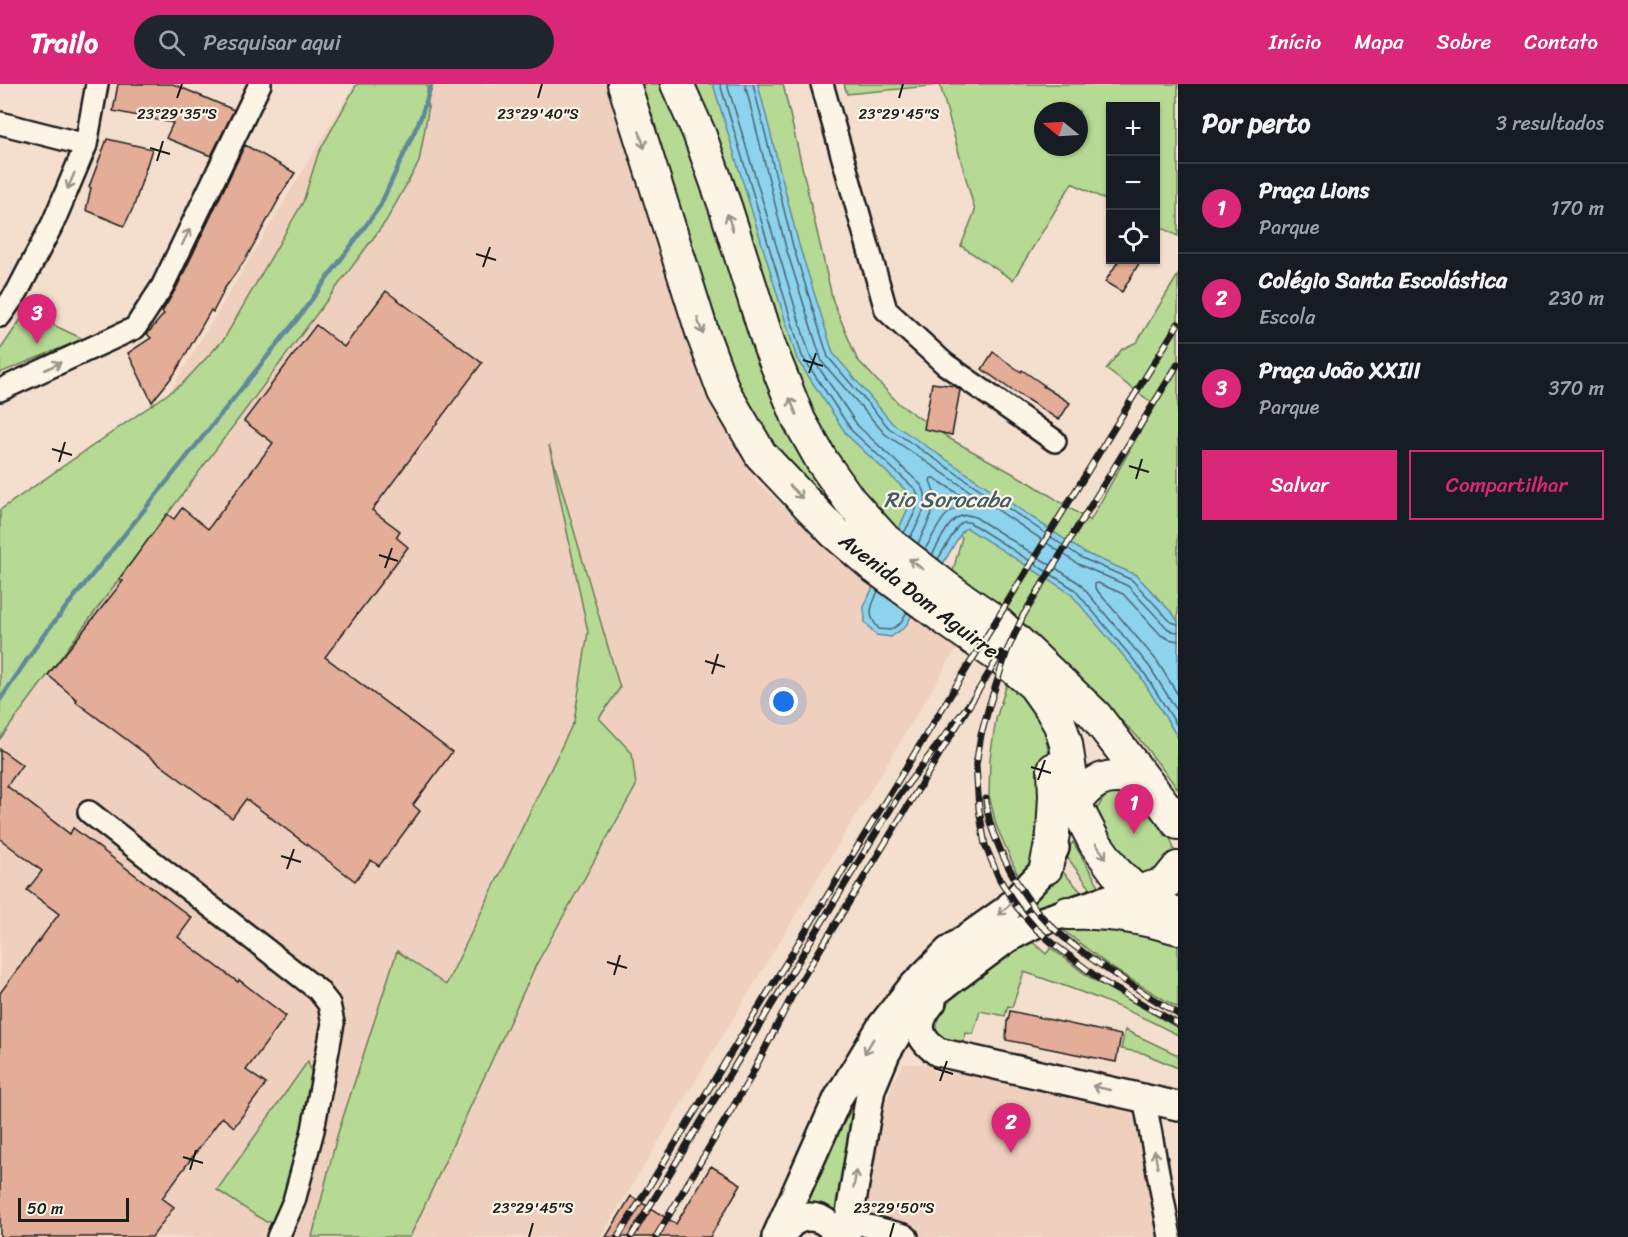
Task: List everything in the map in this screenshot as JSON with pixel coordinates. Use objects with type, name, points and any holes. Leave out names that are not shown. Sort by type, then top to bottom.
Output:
[{"type":"highway","name":"Avenida Dom Aguirre","points":[[624,84],[703,334],[724,393],[761,455],[834,532],[881,554],[938,597],[1034,685],[1060,725],[1066,744],[1075,804],[1095,843],[1116,872],[1137,892],[1178,916]]},
{"type":"highway","name":"Avenida Dom Aguirre","points":[[677,84],[699,133],[726,209],[770,348],[799,420],[881,554]]},
{"type":"highway","name":"Avenida Dom Aguirre","points":[[938,597],[999,624],[1052,659],[1128,735],[1166,796]]},
{"type":"highway","points":[[1034,685],[1045,712],[1052,744],[1054,824],[1046,868]]},
{"type":"highway","points":[[1075,804],[1085,789],[1101,779],[1128,779],[1166,796],[1178,823]]},
{"type":"highway","points":[[1137,892],[1165,884],[1178,868]]},
{"type":"highway","points":[[1068,913],[1092,912],[1139,918],[1178,928]]},
{"type":"main road","points":[[776,1237],[838,1098],[882,1025],[911,988],[948,951],[1006,910],[1046,868],[1075,804]]},
{"type":"main road","points":[[780,1237],[793,1222],[806,1216],[828,1222],[836,1233],[844,1232],[871,1089],[886,1053],[914,1011],[929,997],[1008,938],[1039,922],[1117,896],[1137,892]]},
{"type":"main road","points":[[953,979],[934,999],[921,1020],[920,1034],[927,1045],[938,1052],[1178,1106]]},
{"type":"street","points":[[0,316],[17,292],[53,223],[86,145],[97,84]]},
{"type":"street","points":[[0,390],[135,328],[162,287],[260,84]]},
{"type":"street","points":[[822,84],[886,310],[945,364],[1055,441]]},
{"type":"street","points":[[0,123],[86,145]]},
{"type":"street","points":[[89,812],[318,990],[329,1004],[333,1023],[312,1130],[294,1201],[278,1237]]},
{"type":"street","points":[[1144,1097],[1170,1237]]},
{"type":"street","points":[[844,1232],[907,1237]]},
{"type":"shaded area","points":[[355,84],[615,84],[716,405],[756,480],[818,540],[957,648],[601,1237],[0,1237],[0,669],[40,607]]},
{"type":"shaded area","points":[[903,1063],[936,1065],[1141,1113],[1163,1237],[861,1237],[876,1137],[892,1084]]},
{"type":"green space","points":[[357,84],[427,84],[428,111],[419,162],[386,221],[0,739],[0,510],[182,384],[224,339],[303,202],[318,154]]},
{"type":"green space","points":[[632,84],[667,84],[762,356],[884,564],[774,454],[731,379]]},
{"type":"green space","points":[[688,84],[783,84],[833,301],[857,359],[899,404],[952,440],[1032,484],[1090,521],[1155,405],[1106,369],[1122,349],[1137,342],[1178,275],[1178,789],[1136,735],[1057,657],[949,578],[962,537],[912,503],[895,538],[822,447]]},
{"type":"green space","points":[[844,84],[1178,84],[1178,236],[1160,227],[1160,102],[1106,102],[1106,200],[1072,183],[1013,280],[961,246],[975,211],[940,85],[847,94]]},
{"type":"green space","points":[[26,312],[83,339],[0,373],[0,350]]},
{"type":"green space","points":[[549,445],[620,688],[599,718],[632,753],[636,786],[536,965],[410,1237],[312,1237],[337,1136],[397,951],[446,985],[574,721],[588,632]]},
{"type":"green space","points":[[1009,677],[1024,690],[1045,728],[1049,756],[1033,865],[1020,880],[996,825],[989,795],[990,758],[996,719]]},
{"type":"green space","points":[[1119,791],[1136,797],[1170,837],[1175,853],[1170,870],[1154,879],[1137,875],[1122,866],[1095,812],[1105,796]]},
{"type":"green space","points":[[1073,842],[1101,889],[1093,892],[1064,853]]},
{"type":"green space","points":[[1057,865],[1082,893],[1046,905],[1011,922]]},
{"type":"green space","points":[[1056,920],[1178,937],[1178,1008],[1112,968],[1059,927]]},
{"type":"green space","points":[[1027,937],[1046,954],[1051,948],[1092,979],[1178,1028],[1178,1035],[1102,1000],[1024,972],[1012,1007],[1008,1006],[1005,1016],[980,1011],[973,1034],[966,1033],[961,1052],[932,1035],[933,1009]]},
{"type":"green space","points":[[1125,1030],[1178,1055],[1178,1068],[1143,1053],[1121,1049]]},
{"type":"green space","points":[[884,1050],[845,1218],[795,1212]]},
{"type":"green space","points":[[308,1061],[313,1079],[293,1180],[273,1221],[266,1222],[217,1190]]},
{"type":"water","name":"Rio Sorocaba","points":[[713,84],[758,84],[799,245],[833,353],[892,423],[1085,553],[1136,575],[1178,621],[1178,738],[1139,674],[1070,593],[967,528],[963,530],[905,627],[891,637],[876,635],[865,622],[864,607],[913,497],[847,435],[797,359]]},
{"type":"building","points":[[118,84],[173,84],[234,110],[211,156],[166,138],[173,123],[113,111]]},
{"type":"building","points":[[107,139],[152,149],[134,206],[124,226],[86,210],[91,188],[89,187]]},
{"type":"building","points":[[245,145],[295,173],[245,260],[222,292],[213,312],[211,310],[175,373],[152,402],[128,353],[151,338],[147,334],[164,314],[162,312],[177,287]]},
{"type":"building","points":[[1116,264],[1139,264],[1122,292],[1105,282]]},
{"type":"building","points":[[386,291],[482,363],[372,510],[400,531],[396,537],[408,547],[325,657],[452,752],[413,805],[420,811],[379,866],[371,860],[355,881],[246,799],[232,818],[76,702],[77,700],[48,675],[123,581],[119,579],[167,514],[174,519],[182,508],[208,529],[273,443],[244,421],[316,325],[344,347]]},
{"type":"building","points":[[993,352],[1070,403],[1059,420],[982,369]]},
{"type":"building","points":[[932,383],[955,386],[960,390],[952,435],[924,429]]},
{"type":"building","points":[[0,749],[22,765],[7,786],[70,834],[73,828],[192,918],[178,937],[286,1016],[246,1070],[266,1084],[234,1127],[222,1117],[162,1198],[174,1207],[152,1237],[0,1237],[0,993],[59,914],[27,890],[42,871],[0,839]]},
{"type":"building","points":[[1010,1011],[1121,1035],[1116,1062],[1006,1040]]},
{"type":"building","points":[[711,1166],[741,1184],[710,1237],[606,1237],[631,1196],[676,1224]]},
{"type":"waterway","points":[[0,700],[43,636],[299,317],[380,206],[421,117],[431,86]]},
{"type":"railway","points":[[618,1237],[1178,324]]},
{"type":"railway","points":[[1021,619],[1178,364]]},
{"type":"railway","points":[[1024,614],[1007,651],[981,735],[976,765],[979,809],[985,845],[999,878],[1016,906],[1035,928],[1103,982],[1178,1024]]},
{"type":"railway","points":[[975,696],[1001,653]]},
{"type":"railway","points":[[656,1237],[749,1080],[794,992],[975,696],[898,797]]},
{"type":"railway","points":[[986,799],[994,835],[1003,856],[1039,914],[1092,959],[1178,1014]]},
{"type":"railway","points":[[631,1237],[896,800]]},
{"type":"place","name":"Praça João XXIII","points":[[37,344]]},
{"type":"place","name":"Praça Lions","points":[[1134,834]]},
{"type":"place","name":"Colégio Santa Escolástica","points":[[1011,1153]]}]
